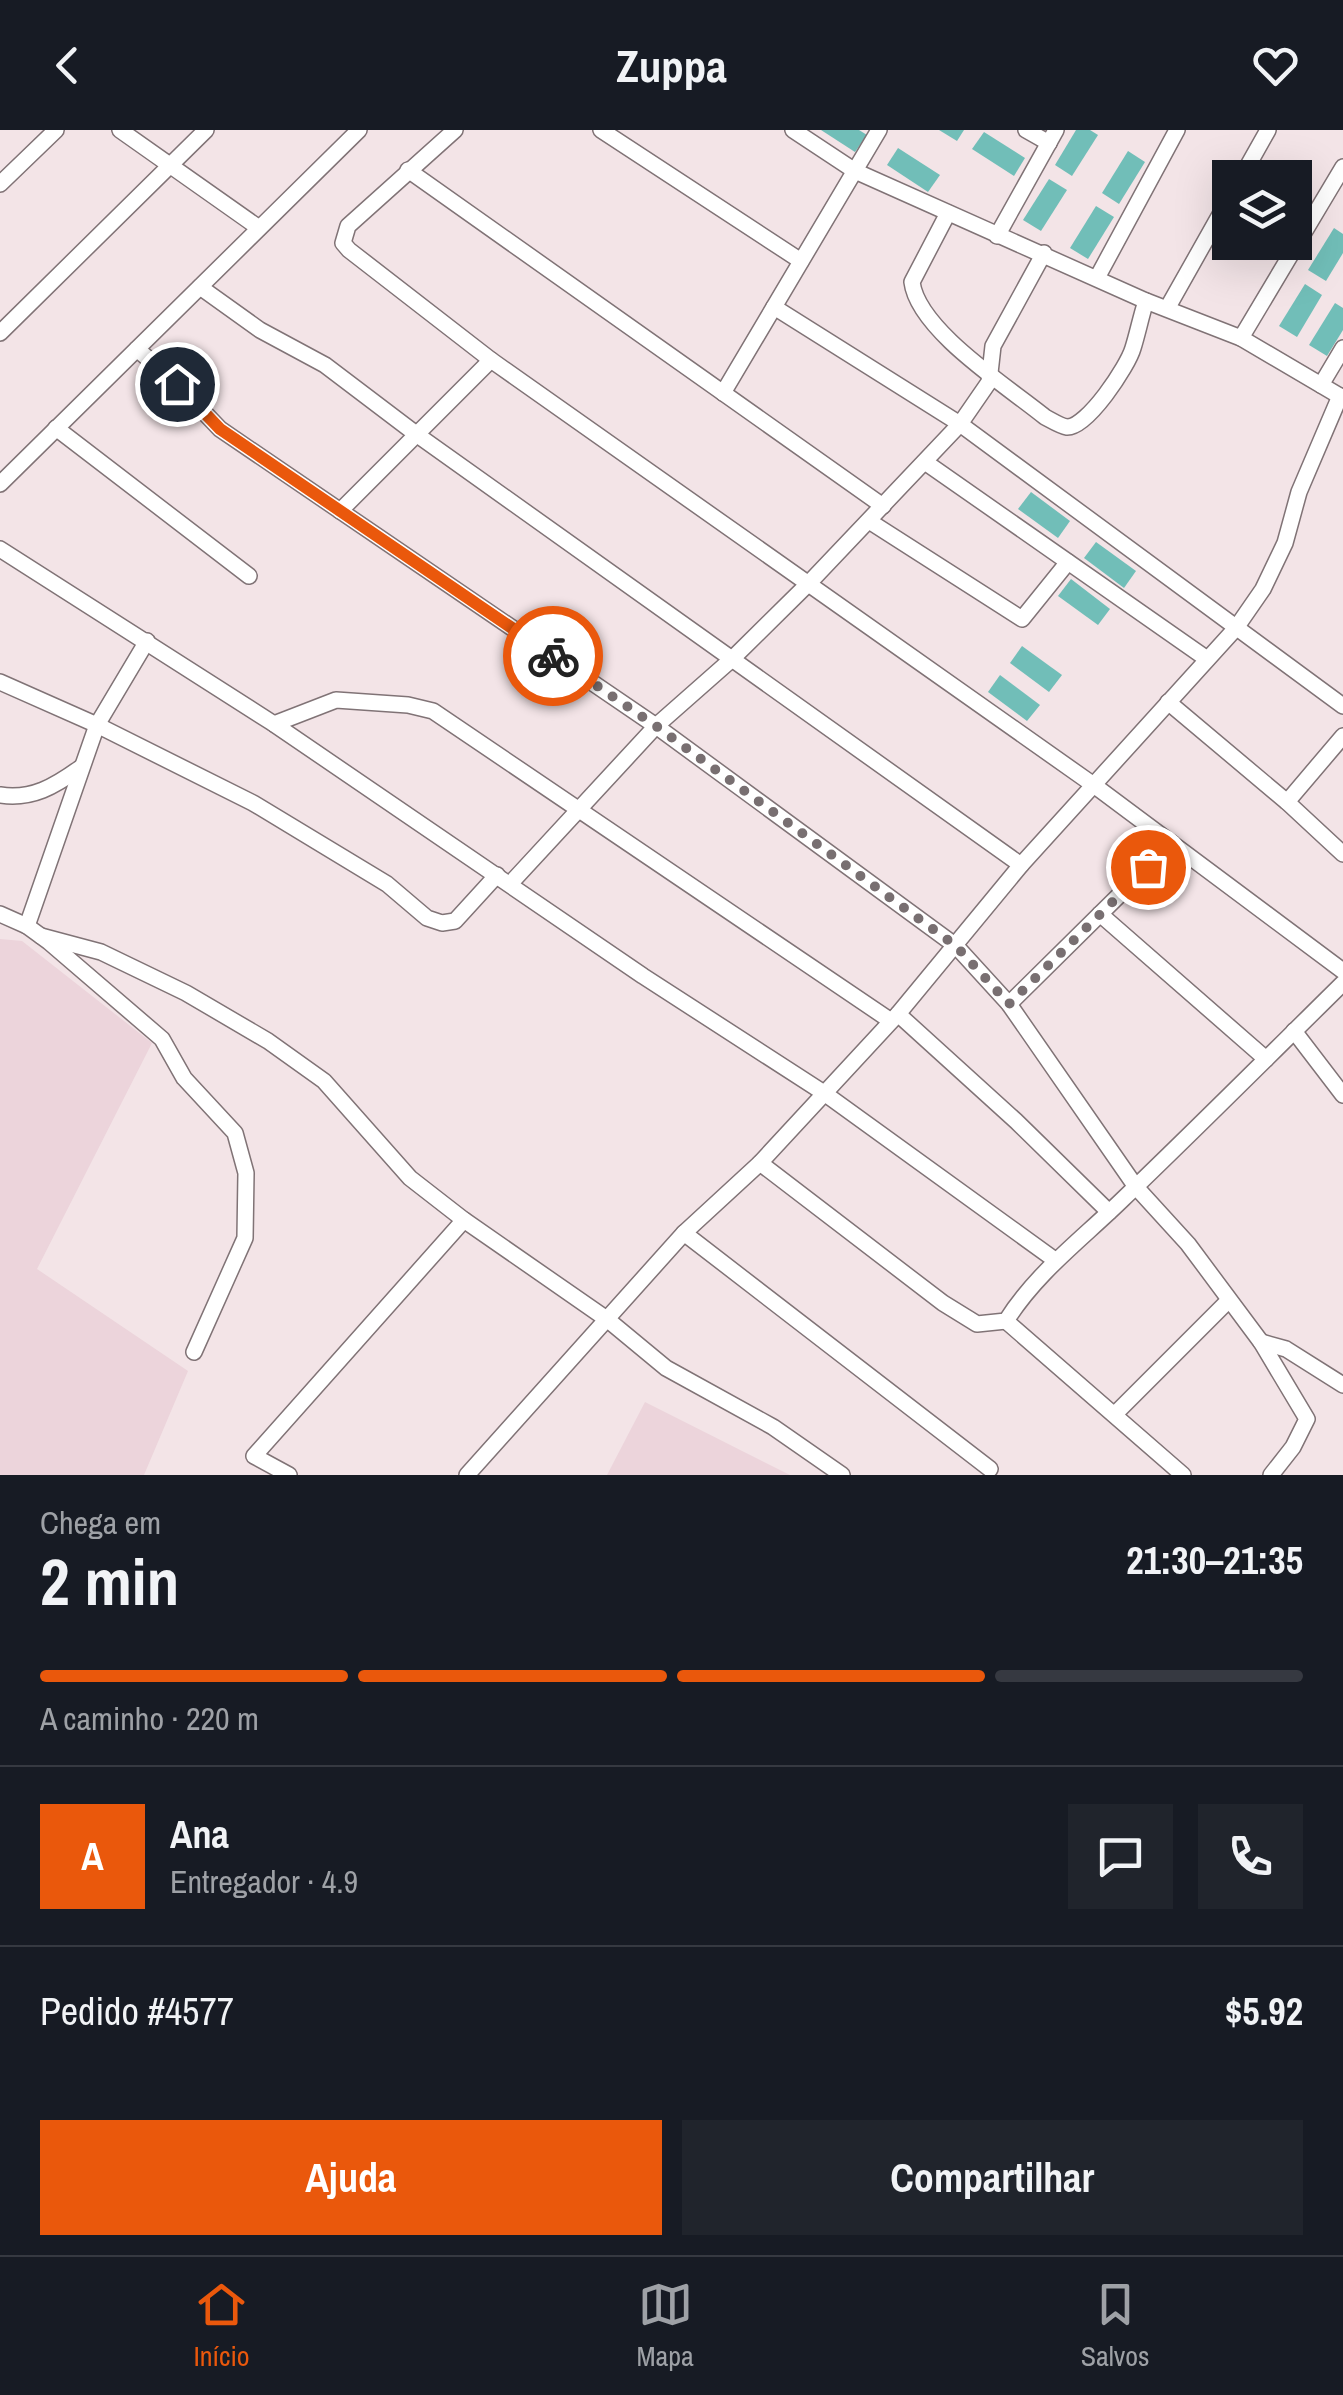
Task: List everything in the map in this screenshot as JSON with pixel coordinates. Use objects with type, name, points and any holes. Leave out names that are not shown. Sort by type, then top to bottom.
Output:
[{"type":"street","points":[[0,184],[56,130]]},
{"type":"street","points":[[120,130],[259,228]]},
{"type":"street","points":[[0,333],[206,130]]},
{"type":"street","points":[[0,484],[359,130]]},
{"type":"street","points":[[454,130],[348,226],[343,243],[358,258],[491,360],[1095,786],[1343,970]]},
{"type":"street","points":[[602,130],[802,261]]},
{"type":"street","points":[[467,1475],[684,1234],[760,1163],[895,1017],[1021,865],[1236,628],[1262,590],[1285,543],[1299,492],[1341,397],[1241,338],[1146,300],[1044,252],[997,236],[854,171],[793,130]]},
{"type":"street","points":[[723,393],[879,130]]},
{"type":"street","points":[[997,236],[1052,136],[1026,130]]},
{"type":"street","points":[[1098,278],[1177,130]]},
{"type":"street","points":[[1251,160],[1268,130]]},
{"type":"street","points":[[1241,338],[1343,167]]},
{"type":"street","points":[[408,170],[883,506]]},
{"type":"street","points":[[948,213],[914,275],[913,293],[934,326],[950,342],[1044,417],[1069,427],[1096,406],[1133,348],[1146,300]]},
{"type":"street","points":[[1168,307],[1212,229]]},
{"type":"street","points":[[0,682],[97,725],[253,803],[387,884],[427,918],[455,922],[576,810],[656,726],[732,659],[960,424],[989,382],[994,346],[1044,252]]},
{"type":"street","points":[[200,286],[260,330],[325,365],[1021,865]]},
{"type":"street","points":[[774,307],[960,424],[1343,706]]},
{"type":"street","points":[[1322,385],[1343,348]]},
{"type":"street","points":[[136,349],[220,429],[656,726],[956,946],[1009,1004],[1136,1187],[1188,1244],[1230,1300],[1308,1419],[1293,1448],[1272,1475]]},
{"type":"street","points":[[340,511],[491,360]]},
{"type":"street","points":[[56,428],[248,576]]},
{"type":"street","points":[[925,462],[1207,659]]},
{"type":"street","points":[[869,521],[1022,619],[1068,562]]},
{"type":"street","points":[[0,550],[274,724],[643,976],[824,1093],[1055,1260]]},
{"type":"street","points":[[16,923],[97,725],[147,641]]},
{"type":"street","points":[[274,724],[336,700],[420,706],[433,711],[576,810],[895,1017],[1016,1121],[1110,1212]]},
{"type":"street","points":[[1168,702],[1343,854]]},
{"type":"street","points":[[1287,802],[1343,736]]},
{"type":"street","points":[[0,795],[29,796],[80,768]]},
{"type":"street","points":[[1009,1004],[1172,843]]},
{"type":"street","points":[[1100,914],[1266,1058]]},
{"type":"street","points":[[16,923],[101,952],[186,993],[268,1041],[324,1080],[410,1178],[464,1220],[608,1320],[666,1368],[774,1427],[842,1475]]},
{"type":"street","points":[[16,923],[162,1038],[184,1078],[235,1133],[246,1173],[246,1238],[194,1352]]},
{"type":"street","points":[[1006,1321],[1020,1298],[1055,1260],[1136,1187],[1343,983]]},
{"type":"street","points":[[1294,1031],[1343,1095]]},
{"type":"street","points":[[760,1163],[954,1310],[977,1324],[1006,1321],[1183,1475]]},
{"type":"street","points":[[289,1475],[254,1456],[464,1220]]},
{"type":"street","points":[[684,1234],[990,1469]]},
{"type":"street","points":[[1116,1413],[1230,1300]]},
{"type":"street","points":[[1261,1342],[1286,1349],[1343,1385]]},
{"type":"shaded area","points":[[0,939],[22,941],[152,1043],[37,1269],[188,1371],[144,1475],[0,1475]]},
{"type":"shaded area","points":[[645,1402],[790,1475],[607,1475]]},
{"type":"building","points":[[821,130],[859,130],[867,135],[855,152]]},
{"type":"building","points":[[939,130],[964,130],[957,141]]},
{"type":"building","points":[[1076,130],[1090,130],[1098,135],[1072,176],[1055,165]]},
{"type":"building","points":[[984,132],[1025,158],[1014,176],[972,149]]},
{"type":"building","points":[[898,148],[940,175],[928,192],[887,165]]},
{"type":"building","points":[[1128,151],[1145,162],[1119,204],[1102,193]]},
{"type":"building","points":[[1049,179],[1067,190],[1041,231],[1023,220]]},
{"type":"building","points":[[1096,206],[1114,217],[1088,259],[1070,248]]},
{"type":"building","points":[[1334,228],[1343,234],[1343,253],[1326,281],[1308,270]]},
{"type":"building","points":[[1305,284],[1322,295],[1297,337],[1279,326]]},
{"type":"building","points":[[1335,303],[1343,308],[1343,330],[1327,356],[1309,345]]},
{"type":"building","points":[[1031,492],[1070,521],[1058,538],[1018,509]]},
{"type":"building","points":[[1096,542],[1136,571],[1124,588],[1084,558]]},
{"type":"building","points":[[1071,579],[1110,609],[1098,625],[1058,596]]},
{"type":"building","points":[[1022,646],[1062,675],[1049,692],[1010,663]]},
{"type":"building","points":[[1000,675],[1040,705],[1027,721],[988,692]]},
{"type":"way so far","points":[[553,656],[656,726],[956,946],[1009,1004],[1148,867]]},
{"type":"route","points":[[177,384],[220,429],[553,656]]}]
